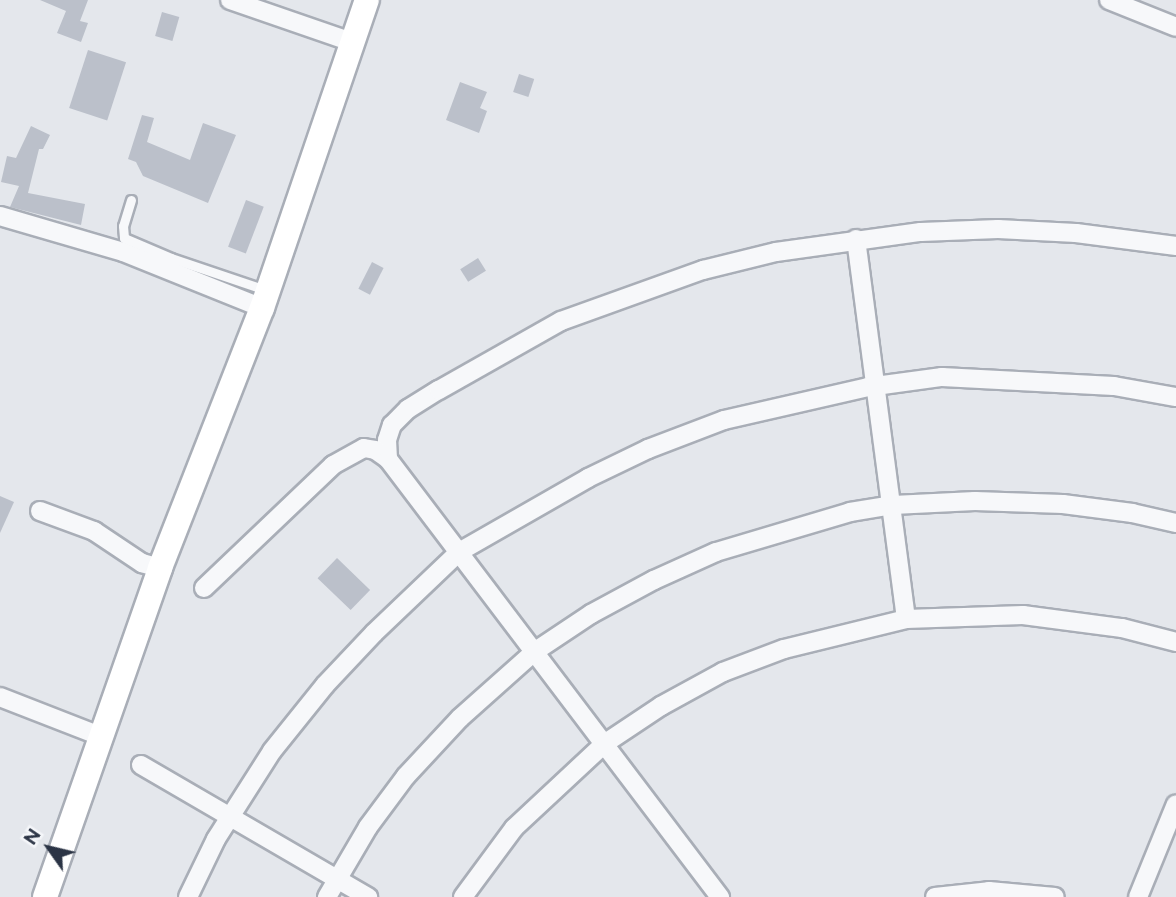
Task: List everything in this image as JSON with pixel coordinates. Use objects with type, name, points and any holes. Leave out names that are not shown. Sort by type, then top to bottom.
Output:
[{"type":"street","points":[[230,0],[352,42]]},
{"type":"street","points":[[45,897],[160,568],[265,300],[367,0]]},
{"type":"street","points":[[1109,0],[1176,27]]},
{"type":"street","points":[[0,216],[123,252],[265,300]]},
{"type":"street","points":[[388,459],[387,440],[392,425],[408,409],[561,321],[703,270],[776,252],[856,239],[998,229],[1076,233],[1176,246]]},
{"type":"street","points":[[856,239],[906,619]]},
{"type":"street","points":[[188,897],[216,839],[271,751],[325,685],[374,633],[459,552],[588,478],[648,449],[724,420],[800,401],[942,377],[1114,386],[1176,397]]},
{"type":"street","points":[[204,588],[341,459],[364,448],[375,450],[388,459],[720,897]]},
{"type":"street","points":[[327,897],[368,827],[407,776],[460,718],[534,652],[592,614],[654,580],[716,552],[850,512],[893,505],[975,501],[1063,504],[1132,513],[1176,523]]},
{"type":"street","points":[[40,511],[94,531],[142,563],[160,568]]},
{"type":"street","points":[[463,897],[514,828],[604,744],[661,706],[723,672],[784,649],[906,619],[1023,615],[1122,628],[1176,642]]},
{"type":"street","points":[[0,697],[100,736]]},
{"type":"street","points":[[141,765],[368,897]]},
{"type":"street","points":[[1138,897],[1176,804]]},
{"type":"street","points":[[935,897],[989,891],[1055,897]]},
{"type":"lane","points":[[131,200],[122,226],[124,238],[265,300]]},
{"type":"building","points":[[40,0],[88,0],[80,21],[88,23],[81,42],[57,33],[66,11]]},
{"type":"building","points":[[162,12],[179,17],[172,41],[155,36]]},
{"type":"building","points":[[88,50],[126,62],[107,120],[69,108]]},
{"type":"building","points":[[519,74],[534,79],[528,97],[513,92]]},
{"type":"building","points":[[460,82],[487,92],[480,108],[487,111],[479,133],[446,120]]},
{"type":"building","points":[[142,115],[154,118],[147,142],[190,160],[203,123],[236,135],[208,203],[143,176],[136,162],[128,159]]},
{"type":"building","points":[[31,126],[50,135],[43,149],[39,149],[28,193],[85,204],[81,225],[10,207],[19,186],[1,182],[7,156],[16,158]]},
{"type":"building","points":[[246,200],[264,207],[246,253],[228,247]]},
{"type":"building","points":[[478,258],[486,271],[468,282],[460,269]]},
{"type":"building","points":[[372,262],[384,268],[370,295],[358,289]]},
{"type":"building","points":[[0,496],[14,502],[0,533]]},
{"type":"building","points":[[337,558],[370,590],[351,610],[318,578]]}]
